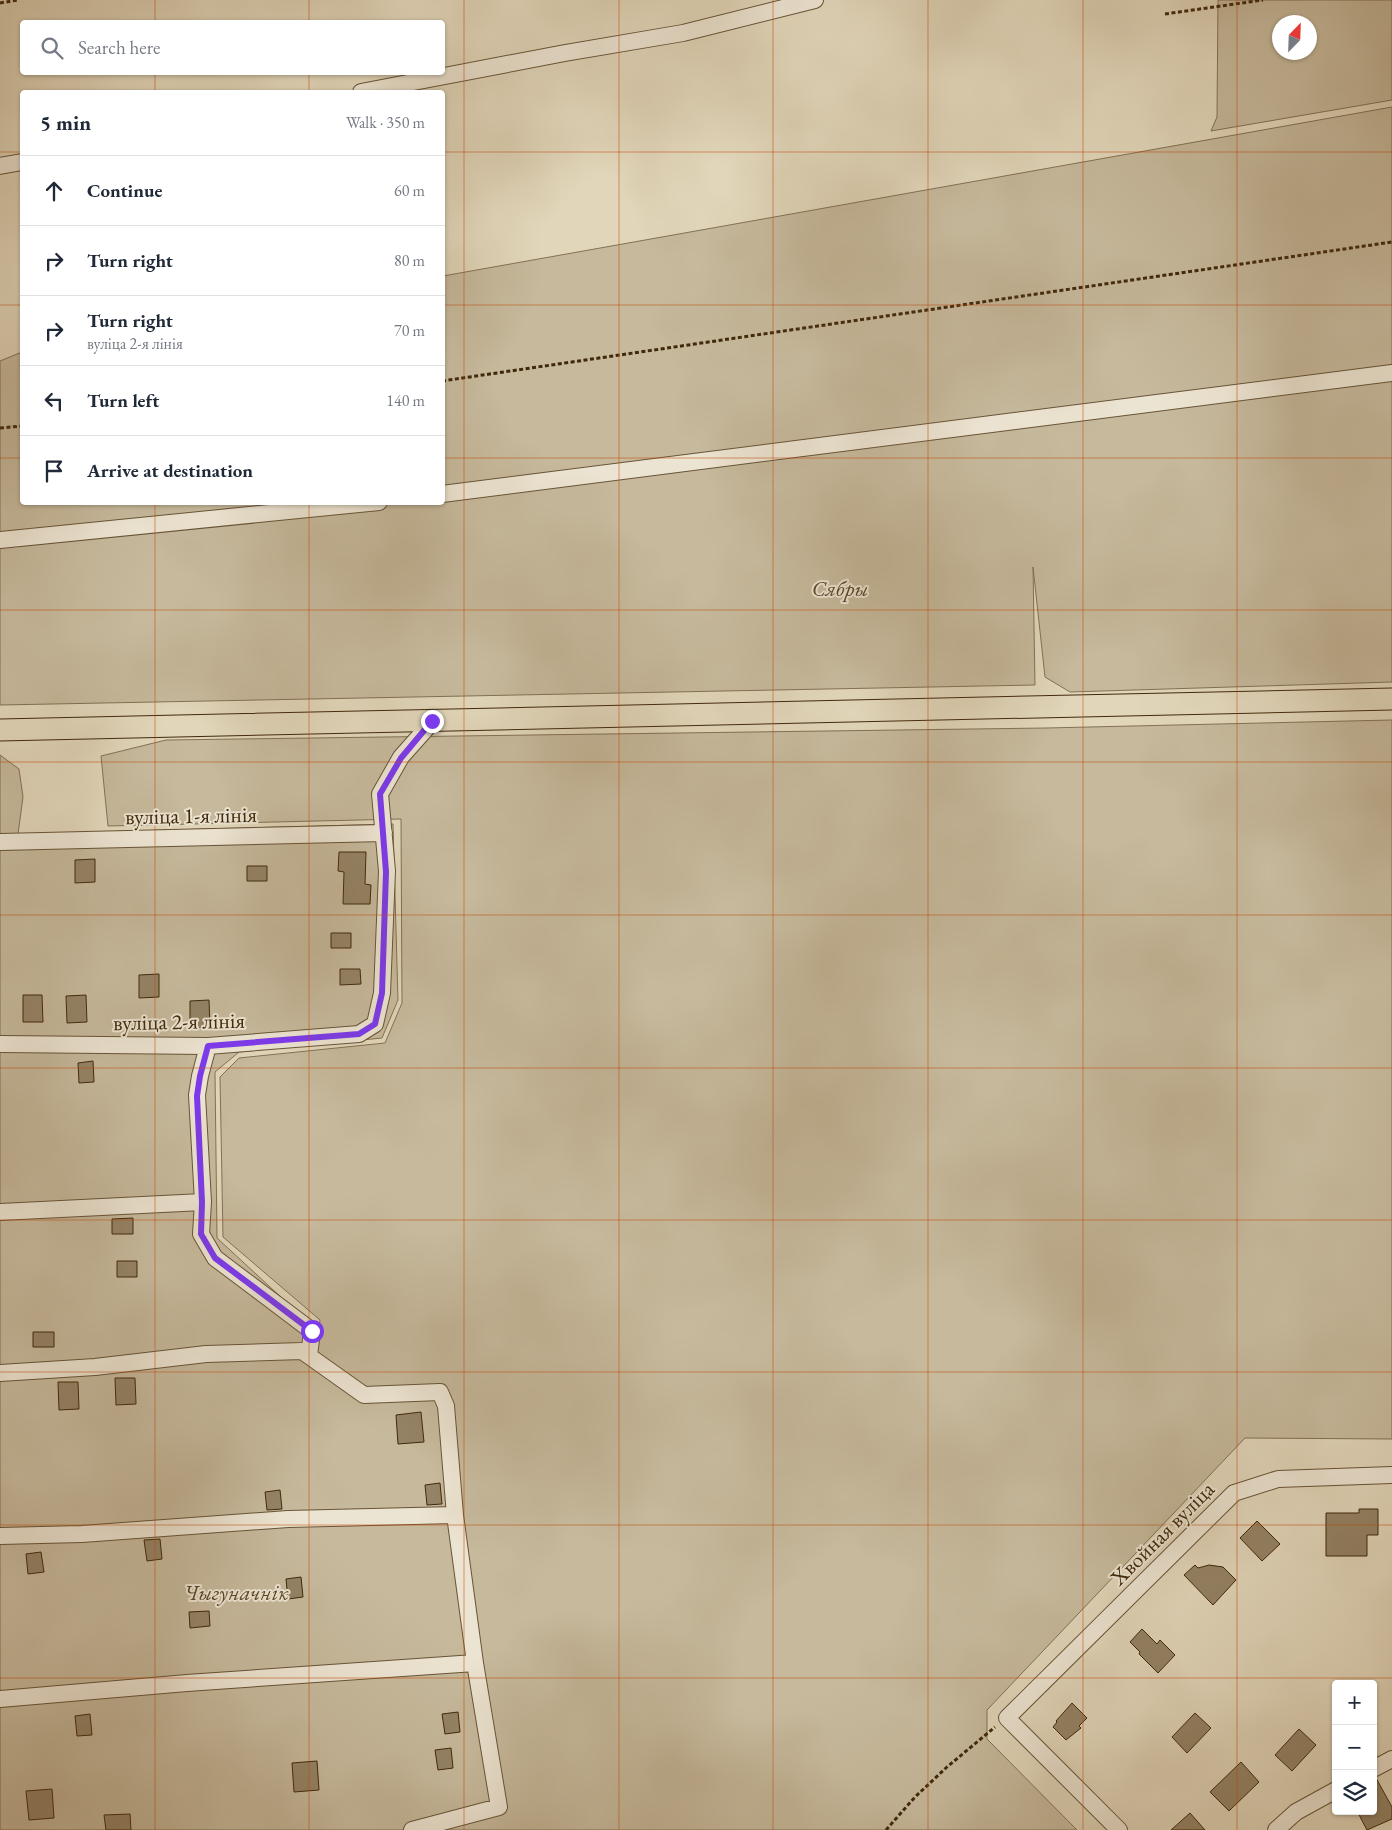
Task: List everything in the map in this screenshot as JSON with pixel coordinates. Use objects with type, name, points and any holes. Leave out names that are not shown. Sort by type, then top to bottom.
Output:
[{"type":"main road","points":[[0,730],[1392,698]]},
{"type":"street","points":[[371,90],[565,53],[683,34],[815,0]]},
{"type":"street","points":[[0,166],[20,162]]},
{"type":"street","points":[[445,494],[1392,373]]},
{"type":"street","points":[[0,540],[349,505]]},
{"type":"street","points":[[384,833],[380,794],[401,758],[432,721]]},
{"type":"street","name":"вуліца 1-я лінія","points":[[0,842],[384,833]]},
{"type":"street","name":"вуліца 2-я лінія","points":[[0,1044],[208,1046],[359,1034],[375,1024],[382,993],[386,872],[384,833]]},
{"type":"street","points":[[208,1046],[197,1096],[202,1202],[201,1234],[215,1258],[312,1331],[309,1356]]},
{"type":"street","points":[[0,1212],[202,1202]]},
{"type":"street","points":[[0,1373],[95,1368],[206,1354],[253,1351],[302,1351],[364,1395],[440,1392],[446,1406],[455,1514],[475,1664],[499,1807],[412,1830]]},
{"type":"street","name":"Хвойная вуліца","points":[[1007,1718],[1234,1493],[1278,1479],[1392,1475]]},
{"type":"street","points":[[0,1536],[82,1534],[288,1519],[455,1514]]},
{"type":"street","points":[[0,1699],[206,1682],[475,1664]]},
{"type":"street","points":[[1007,1718],[1119,1830]]},
{"type":"street","points":[[1377,1767],[1392,1759]]},
{"type":"street","points":[[1276,1830],[1296,1812],[1332,1792]]},
{"type":"path","points":[[0,3],[18,0]]},
{"type":"path","points":[[1165,14],[1194,12],[1263,0]]},
{"type":"path","points":[[445,381],[1392,242]]},
{"type":"path","points":[[0,428],[20,426]]},
{"type":"path","points":[[886,1830],[915,1797],[947,1767],[1007,1718]]},
{"type":"green space","points":[[1218,0],[1392,0],[1392,100],[1211,131],[1217,117]]},
{"type":"green space","name":"Сябры","points":[[1392,107],[1392,682],[1070,692],[1045,677],[1033,567],[1035,685],[0,705],[0,361],[20,353],[20,505],[445,505],[445,276]]},
{"type":"green space","name":"Чыгуначнік","points":[[1392,720],[1392,1439],[1245,1438],[987,1710],[987,1739],[1077,1830],[0,1830],[0,755],[19,769],[23,797],[18,834],[393,824],[398,1000],[382,1038],[239,1052],[215,1072],[217,1238],[309,1323],[315,1357],[320,1320],[223,1237],[220,1077],[239,1058],[385,1043],[402,1003],[401,819],[108,826],[101,756],[166,740],[1046,728]]},
{"type":"building","points":[[339,852],[366,852],[365,884],[371,885],[370,904],[343,904],[344,872],[338,871]]},
{"type":"building","points":[[95,859],[95,882],[75,883],[75,860]]},
{"type":"building","points":[[247,866],[267,866],[267,881],[247,881]]},
{"type":"building","points":[[331,933],[351,933],[351,948],[331,948]]},
{"type":"building","points":[[340,969],[360,969],[361,984],[340,985]]},
{"type":"building","points":[[159,974],[159,997],[139,998],[139,975]]},
{"type":"building","points":[[23,995],[42,995],[43,1022],[23,1022]]},
{"type":"building","points":[[86,995],[87,1022],[67,1023],[66,996]]},
{"type":"building","points":[[209,1000],[210,1027],[190,1028],[190,1001]]},
{"type":"building","points":[[93,1061],[94,1082],[79,1083],[78,1063]]},
{"type":"building","points":[[133,1218],[133,1234],[112,1234],[112,1219]]},
{"type":"building","points":[[117,1261],[137,1261],[137,1277],[117,1277]]},
{"type":"building","points":[[33,1332],[54,1332],[54,1347],[33,1347]]},
{"type":"building","points":[[115,1378],[135,1378],[136,1404],[116,1405]]},
{"type":"building","points":[[58,1382],[78,1382],[79,1409],[59,1410]]},
{"type":"building","points":[[421,1412],[424,1442],[398,1444],[396,1415]]},
{"type":"building","points":[[440,1483],[442,1504],[427,1505],[425,1485]]},
{"type":"building","points":[[280,1490],[282,1509],[267,1510],[265,1492]]},
{"type":"building","points":[[1359,1509],[1378,1509],[1378,1535],[1367,1535],[1367,1556],[1326,1556],[1326,1513],[1359,1513]]},
{"type":"building","points":[[1257,1521],[1280,1544],[1262,1561],[1240,1538]]},
{"type":"building","points":[[160,1539],[162,1559],[147,1561],[144,1540]]},
{"type":"building","points":[[41,1552],[44,1572],[28,1574],[26,1554]]},
{"type":"building","points":[[1195,1565],[1198,1568],[1209,1565],[1223,1567],[1236,1580],[1213,1605],[1184,1575]]},
{"type":"building","points":[[301,1577],[303,1597],[288,1599],[286,1579]]},
{"type":"building","points":[[209,1611],[210,1626],[190,1628],[189,1612]]},
{"type":"building","points":[[1142,1629],[1157,1644],[1160,1640],[1175,1655],[1158,1673],[1130,1642]]},
{"type":"building","points":[[1072,1703],[1087,1718],[1079,1726],[1081,1728],[1066,1740],[1053,1727]]},
{"type":"building","points":[[458,1712],[460,1732],[445,1734],[442,1714]]},
{"type":"building","points":[[1195,1713],[1211,1728],[1187,1753],[1172,1737]]},
{"type":"building","points":[[90,1714],[92,1735],[77,1736],[75,1716]]},
{"type":"building","points":[[1299,1729],[1316,1745],[1292,1771],[1275,1755]]},
{"type":"building","points":[[451,1748],[453,1768],[438,1770],[435,1750]]},
{"type":"building","points":[[317,1761],[319,1790],[294,1792],[292,1763]]},
{"type":"building","points":[[1241,1762],[1259,1782],[1229,1811],[1210,1792]]},
{"type":"building","points":[[1377,1780],[1392,1807],[1392,1819],[1367,1830],[1359,1815],[1377,1815]]},
{"type":"building","points":[[52,1789],[54,1818],[29,1820],[26,1791]]},
{"type":"building","points":[[1190,1813],[1205,1830],[1171,1830]]},
{"type":"building","points":[[130,1814],[131,1830],[106,1830],[104,1815]]},
{"type":"route","points":[[312,1331],[215,1258],[201,1234],[202,1202],[197,1096],[200,1076],[208,1046],[359,1034],[375,1024],[382,993],[386,872],[380,794],[401,758],[432,721]]}]
